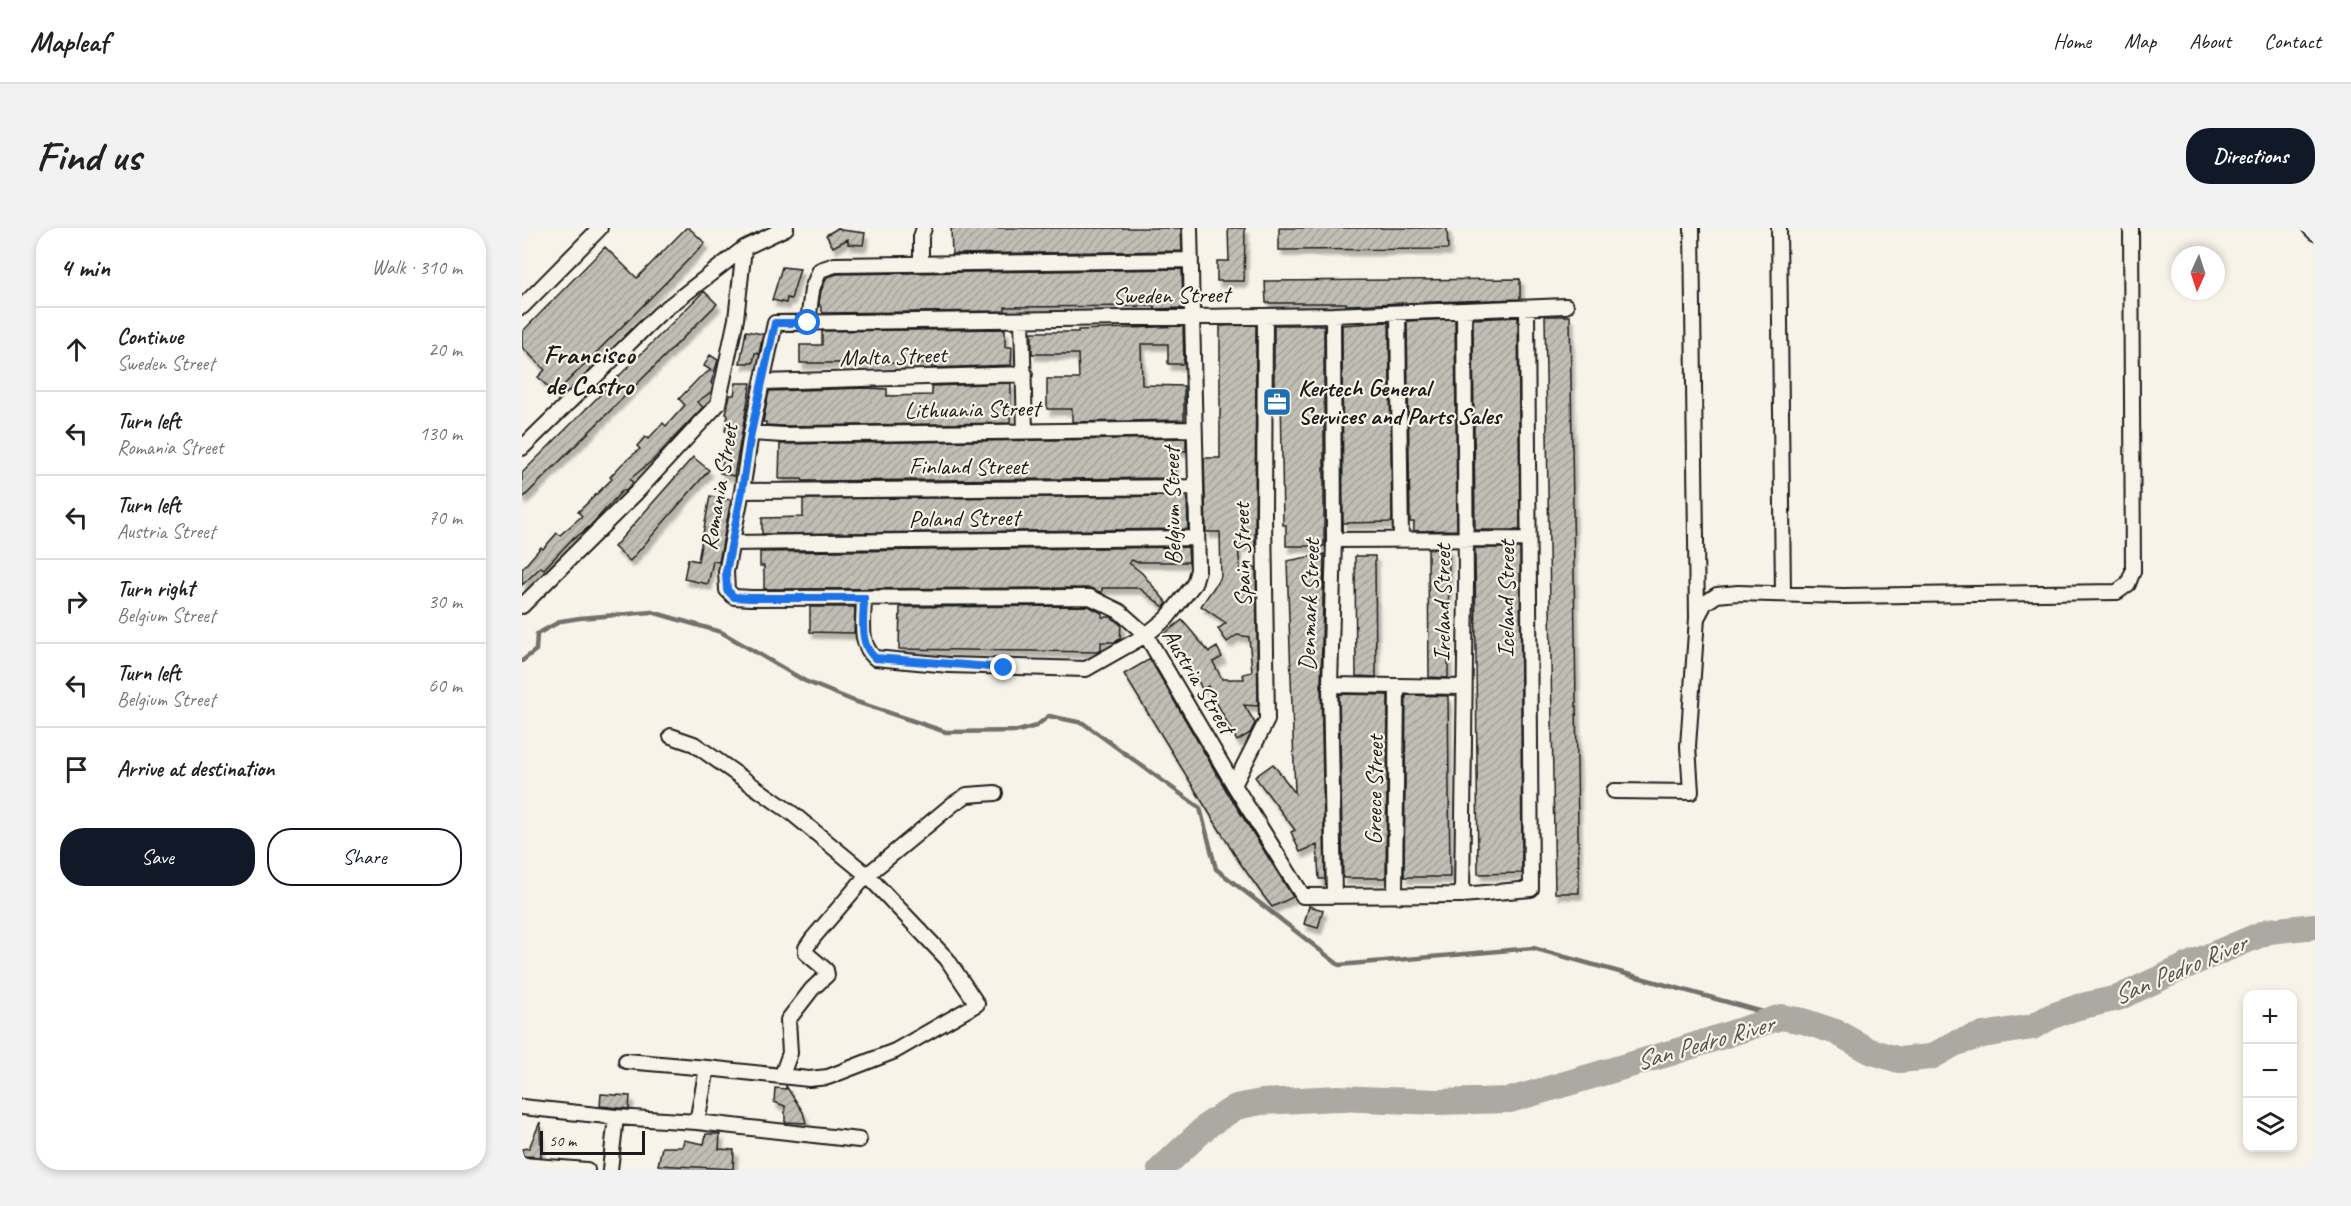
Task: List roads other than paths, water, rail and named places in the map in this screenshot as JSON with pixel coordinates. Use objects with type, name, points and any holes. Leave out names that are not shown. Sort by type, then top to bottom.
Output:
[{"type":"street","points":[[522,308],[600,228]]},
{"type":"street","points":[[524,442],[659,315],[744,248],[786,228]]},
{"type":"street","points":[[921,264],[921,237],[924,228]]},
{"type":"street","name":"Belgium Street","points":[[864,598],[866,650],[875,658],[949,665],[1086,669],[1146,635],[1167,618],[1194,584],[1198,570],[1190,228]]},
{"type":"street","points":[[1614,791],[1691,792],[1688,746],[1697,618],[1692,228]]},
{"type":"street","points":[[1779,228],[1783,594]]},
{"type":"street","points":[[1697,618],[1705,603],[1717,595],[1843,596],[2117,592],[2128,584],[2133,571],[2131,228]]},
{"type":"street","points":[[2310,228],[2315,233]]},
{"type":"street","points":[[522,606],[636,493],[718,404],[736,319],[744,248]]},
{"type":"street","points":[[808,323],[812,290],[820,270],[835,265],[1190,260]]},
{"type":"street","name":"Sweden Street","points":[[775,323],[1333,315],[1566,306]]},
{"type":"street","name":"Iceland Street","points":[[1527,308],[1531,889]]},
{"type":"street","name":"Ireland Street","points":[[1462,895],[1464,311]]},
{"type":"street","points":[[1398,313],[1401,540]]},
{"type":"street","name":"Denmark Street","points":[[1333,315],[1334,540],[1330,685],[1334,896]]},
{"type":"street","name":"Spain Street","points":[[1234,785],[1267,720],[1264,516],[1265,316]]},
{"type":"street","points":[[1022,320],[1025,431]]},
{"type":"street","name":"Romania Street","points":[[727,590],[726,572],[751,433],[775,323]]},
{"type":"street","name":"Malta Street","points":[[763,382],[1024,374]]},
{"type":"street","name":"Lithuania Street","points":[[751,433],[783,435],[1194,429]]},
{"type":"street","name":"Finland Street","points":[[742,491],[1195,487]]},
{"type":"street","name":"Poland Street","points":[[732,543],[1197,538]]},
{"type":"street","points":[[1334,540],[1528,539]]},
{"type":"street","name":"Austria Street","points":[[727,590],[734,597],[1090,597],[1119,611],[1146,635],[1234,785],[1303,896],[1462,895],[1531,889]]},
{"type":"street","points":[[1330,685],[1464,687]]},
{"type":"street","name":"Greece Street","points":[[1395,895],[1397,686]]},
{"type":"street","points":[[626,1061],[809,1079],[828,1077],[895,1050],[977,1004],[947,959],[867,875],[793,814],[694,744],[671,736]]},
{"type":"street","points":[[782,1075],[790,1053],[788,1020],[812,989],[827,975],[826,970],[806,953],[806,948],[867,875],[967,795],[995,793]]},
{"type":"street","points":[[697,1122],[707,1068]]},
{"type":"street","points":[[522,1107],[616,1117],[697,1122],[859,1140]]},
{"type":"street","points":[[610,1170],[616,1117]]},
{"type":"street","points":[[522,1165],[588,1170]]},
{"type":"waterway","points":[[522,661],[536,650],[537,634],[561,621],[652,612],[721,632],[805,681],[854,701],[946,732],[1018,731],[1036,726],[1049,716],[1083,723],[1200,808],[1216,869],[1339,965],[1533,948],[1781,1017]]},
{"type":"waterway","name":"San Pedro River","points":[[1160,1170],[1208,1125],[1236,1107],[1261,1102],[1337,1098],[1437,1102],[1510,1100],[1674,1052],[1781,1017],[1803,1021],[1836,1032],[1870,1051],[1899,1060],[1931,1057],[1956,1043],[1983,1035],[2032,1027],[2052,1016],[2078,1007],[2118,998],[2269,931],[2315,926]]},
{"type":"place","name":"Kertech General Services and Parts Sales","points":[[1277,402]]},
{"type":"district","name":"Francisco de Castro","points":[[589,370]]}]
